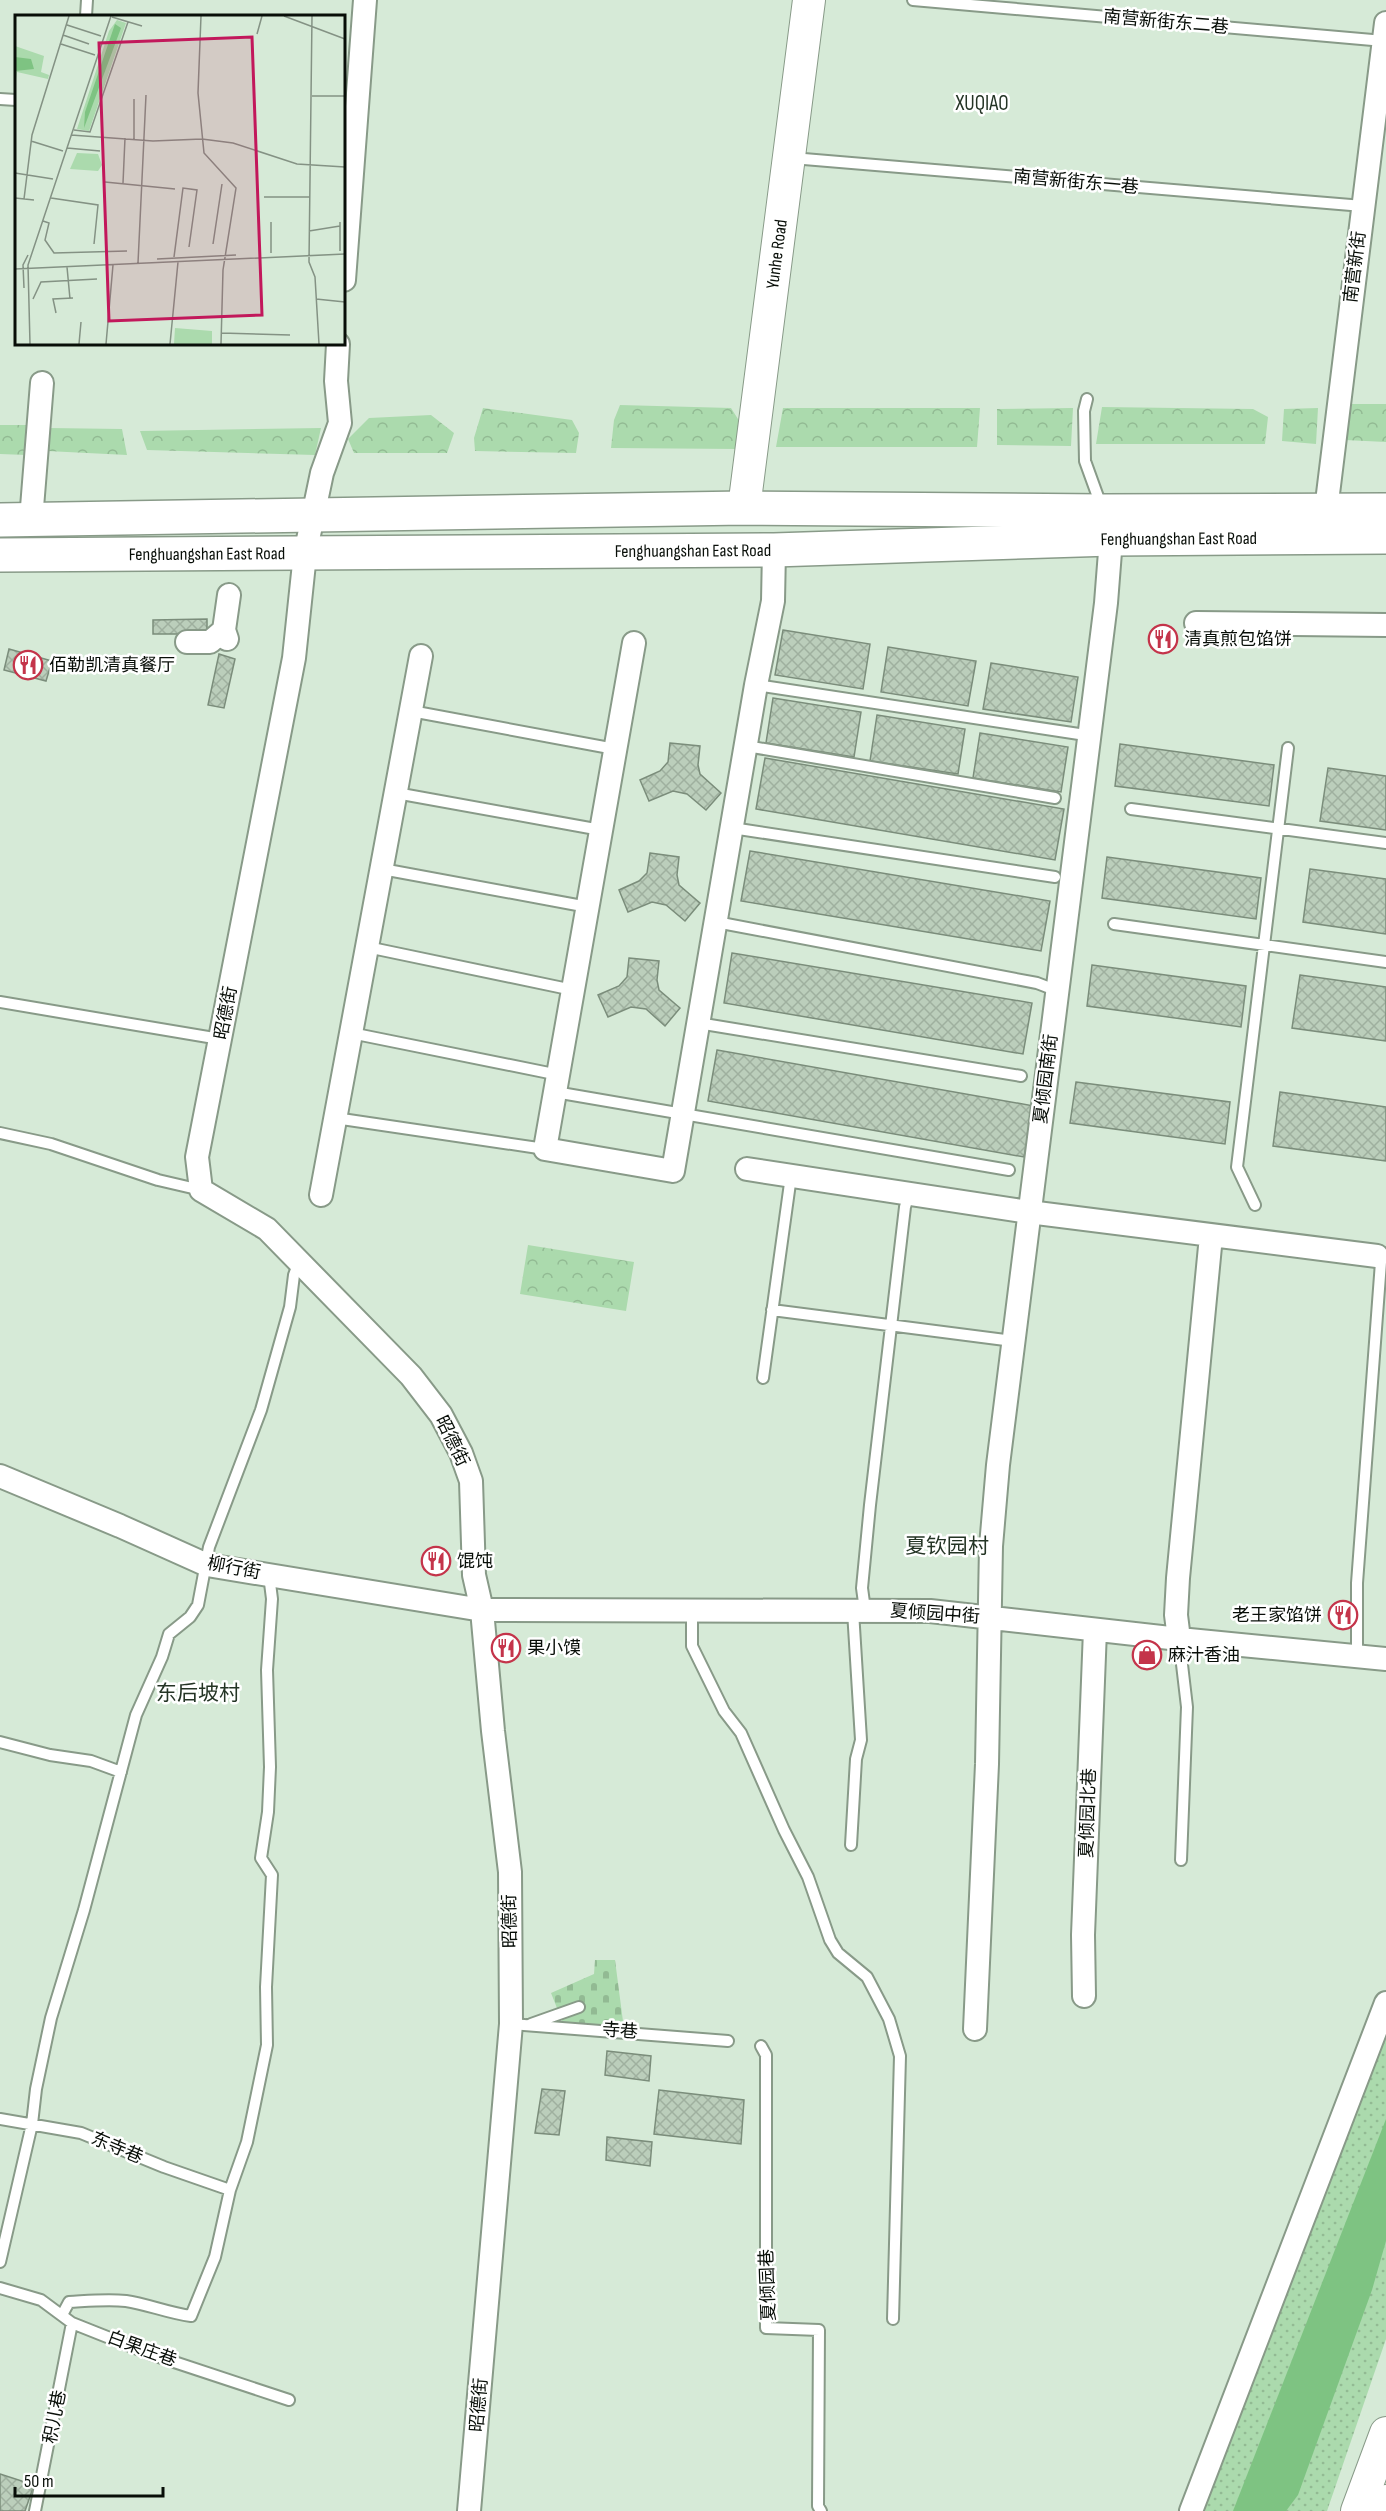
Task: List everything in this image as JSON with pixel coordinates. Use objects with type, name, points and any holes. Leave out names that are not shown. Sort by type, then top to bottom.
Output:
[{"type":"main road","name":"Fenghuangshan East Road","points":[[16,520],[744,508],[1386,537]]},
{"type":"main road","name":"Fenghuangshan East Road","points":[[0,555],[774,550],[1326,510],[1386,510]]},
{"type":"street","points":[[345,254],[350,124],[365,0]]},
{"type":"street","name":"Yunhe Road","points":[[744,508],[809,0]]},
{"type":"street","name":"南营新街","points":[[1326,510],[1363,206],[1382,91],[1385,29]]},
{"type":"street","name":"昭德街","points":[[339,345],[336,381],[340,423],[322,473],[312,516],[305,554],[294,658],[197,1157],[201,1190],[267,1229],[411,1376],[441,1415],[461,1452],[471,1481],[474,1575],[482,1610],[493,1731],[510,1872],[519,2025],[469,2511]]},
{"type":"street","points":[[16,520],[42,383]]},
{"type":"street","name":"夏倾园南街","points":[[975,2029],[987,1764],[991,1546],[1013,1341],[1103,626],[1107,525]]},
{"type":"street","points":[[634,643],[545,1149],[673,1171],[756,685],[773,601],[774,550]]},
{"type":"street","points":[[187,642],[210,642],[226,634],[230,595]]},
{"type":"street","points":[[1196,623],[1386,625]]},
{"type":"street","points":[[321,1195],[421,656]]},
{"type":"street","points":[[747,1169],[1029,1212],[1377,1256]]},
{"type":"street","points":[[1179,1639],[1176,1615],[1178,1578],[1211,1236]]},
{"type":"street","name":"柳行街","points":[[0,1476],[207,1565],[482,1610]]},
{"type":"street","name":"夏倾园中街","points":[[482,1610],[930,1611],[1386,1659]]},
{"type":"street","name":"夏倾园北巷","points":[[1084,1996],[1083,1935],[1095,1630]]},
{"type":"street","points":[[1191,2511],[1386,2003]]},
{"type":"street","points":[[1357,2511],[1386,2433]]},
{"type":"street","points":[[1382,2511],[1386,2501]]},
{"type":"lane","points":[[86,15],[87,0]]},
{"type":"lane","name":"南营新街东二巷","points":[[913,0],[1385,29]]},
{"type":"lane","points":[[0,99],[15,100]]},
{"type":"lane","name":"南营新街东一巷","points":[[789,158],[1363,206]]},
{"type":"lane","points":[[1087,399],[1084,411],[1085,461],[1107,525]]},
{"type":"lane","points":[[756,685],[1079,734]]},
{"type":"lane","points":[[411,711],[615,749]]},
{"type":"lane","points":[[746,746],[1055,798]]},
{"type":"lane","points":[[1255,1205],[1237,1167],[1280,829],[1288,748]]},
{"type":"lane","points":[[396,793],[601,830]]},
{"type":"lane","points":[[1131,809],[1386,843]]},
{"type":"lane","points":[[732,828],[1055,877]]},
{"type":"lane","points":[[382,869],[588,907]]},
{"type":"lane","points":[[716,922],[1037,983],[1050,988]]},
{"type":"lane","points":[[1114,924],[1386,962]]},
{"type":"lane","points":[[367,947],[573,990]]},
{"type":"lane","points":[[0,1002],[220,1039]]},
{"type":"lane","points":[[698,1023],[1021,1076]]},
{"type":"lane","points":[[351,1033],[683,1114],[1009,1170]]},
{"type":"lane","points":[[335,1118],[545,1149]]},
{"type":"lane","points":[[0,1133],[51,1144],[158,1180],[201,1190]]},
{"type":"lane","points":[[763,1378],[791,1176]]},
{"type":"lane","points":[[851,1845],[856,1759],[861,1740],[859,1610],[905,1207],[909,1194]]},
{"type":"lane","points":[[1357,1656],[1358,1583],[1382,1262],[1377,1256]]},
{"type":"lane","points":[[0,2262],[32,2124],[36,2089],[51,2018],[84,1910],[136,1715],[162,1658],[169,1634],[190,1617],[198,1605],[209,1547],[261,1410],[290,1307],[294,1275],[299,1262]]},
{"type":"lane","points":[[772,1310],[1013,1341]]},
{"type":"lane","points":[[62,2315],[69,2302],[96,2300],[128,2301],[169,2313],[191,2316],[215,2258],[230,2190],[247,2142],[267,2045],[266,1987],[272,1875],[261,1858],[268,1812],[270,1767],[267,1670],[272,1599],[269,1575]]},
{"type":"lane","points":[[692,1611],[693,1646],[724,1711],[741,1733],[784,1830],[808,1877],[830,1940],[838,1953],[867,1977],[889,2019],[900,2056],[893,2319]]},
{"type":"lane","points":[[1179,1639],[1187,1707],[1181,1860]]},
{"type":"lane","points":[[0,1742],[50,1755],[91,1761],[121,1772]]},
{"type":"lane","points":[[519,2025],[579,2007]]},
{"type":"lane","name":"寺巷","points":[[519,2025],[728,2041]]},
{"type":"lane","name":"夏倾园巷","points":[[761,2046],[766,2055],[766,2328],[819,2330],[818,2506],[821,2511]]},
{"type":"lane","name":"东寺巷","points":[[0,2119],[81,2133],[164,2167],[230,2190]]},
{"type":"lane","name":"白果庄巷","points":[[0,2288],[41,2300],[72,2323],[150,2354],[288,2400]]},
{"type":"lane","name":"积儿巷","points":[[35,2511],[72,2323]]},
{"type":"green space","points":[[1352,404],[1386,404],[1386,442],[1345,440]]},
{"type":"green space","points":[[620,405],[731,408],[743,427],[737,449],[611,448],[614,420]]},
{"type":"green space","points":[[1102,407],[1253,409],[1268,417],[1265,444],[1096,444]]},
{"type":"green space","points":[[483,408],[572,420],[579,433],[576,453],[475,451],[474,438]]},
{"type":"green space","points":[[783,408],[980,408],[977,447],[776,447]]},
{"type":"green space","points":[[1073,408],[1071,446],[997,445],[997,409]]},
{"type":"green space","points":[[1318,408],[1316,444],[1282,441],[1284,409]]},
{"type":"green space","points":[[431,415],[454,433],[447,453],[354,453],[348,439],[369,418]]},
{"type":"green space","points":[[0,425],[27,425],[26,455],[0,454]]},
{"type":"green space","points":[[49,428],[122,429],[127,455],[47,451]]},
{"type":"green space","points":[[321,428],[315,455],[147,450],[140,431]]},
{"type":"green space","points":[[528,1245],[634,1262],[626,1311],[520,1294]]},
{"type":"green space","points":[[595,1960],[615,1960],[624,2029],[563,2023],[551,1993],[594,1974]]},
{"type":"green space","points":[[1386,2032],[1386,2339],[1327,2511],[1201,2511]]},
{"type":"shaded area","points":[[1386,2119],[1386,2241],[1372,2290],[1298,2495],[1286,2511],[1233,2511]]},
{"type":"building","points":[[207,619],[207,634],[153,634],[153,620]]},
{"type":"building","points":[[783,630],[870,644],[863,689],[775,675]]},
{"type":"building","points":[[888,647],[976,661],[968,706],[881,692]]},
{"type":"building","name":"佰勒凯清真餐厅","points":[[9,649],[52,661],[46,681],[4,670]]},
{"type":"building","points":[[219,654],[235,659],[224,708],[208,705]]},
{"type":"building","points":[[991,663],[1078,677],[1071,722],[983,709]]},
{"type":"building","points":[[773,698],[861,712],[854,757],[766,743]]},
{"type":"building","points":[[877,715],[965,729],[958,774],[870,761]]},
{"type":"building","points":[[980,733],[1068,747],[1061,792],[973,778]]},
{"type":"building","points":[[670,743],[700,746],[698,765],[700,774],[721,793],[706,810],[687,794],[673,791],[649,801],[640,780],[660,771],[668,762]]},
{"type":"building","points":[[1120,744],[1274,765],[1269,806],[1115,786]]},
{"type":"building","points":[[765,758],[1064,809],[1055,860],[756,809]]},
{"type":"building","points":[[1328,768],[1386,776],[1386,830],[1320,821]]},
{"type":"building","points":[[750,851],[1050,901],[1041,951],[741,901]]},
{"type":"building","points":[[650,853],[679,857],[677,875],[679,885],[700,903],[685,921],[666,905],[652,902],[628,912],[619,890],[639,881],[647,873]]},
{"type":"building","points":[[1107,857],[1261,878],[1256,919],[1102,898]]},
{"type":"building","points":[[1310,869],[1386,879],[1386,934],[1303,922]]},
{"type":"building","points":[[732,953],[1032,1003],[1023,1054],[724,1003]]},
{"type":"building","points":[[629,958],[659,961],[657,980],[659,990],[680,1008],[665,1026],[646,1009],[631,1007],[608,1017],[598,995],[619,986],[627,977]]},
{"type":"building","points":[[1092,965],[1246,986],[1241,1027],[1087,1006]]},
{"type":"building","points":[[1300,975],[1386,987],[1386,1041],[1292,1028]]},
{"type":"building","points":[[717,1050],[1034,1106],[1024,1157],[708,1101]]},
{"type":"building","points":[[1076,1082],[1230,1102],[1225,1144],[1070,1123]]},
{"type":"building","points":[[1280,1092],[1386,1107],[1386,1161],[1273,1146]]},
{"type":"building","points":[[607,2051],[651,2056],[649,2081],[605,2075]]},
{"type":"building","points":[[542,2089],[565,2091],[559,2135],[535,2133]]},
{"type":"building","points":[[659,2090],[744,2100],[741,2144],[654,2134]]},
{"type":"building","points":[[607,2137],[652,2142],[650,2166],[606,2160]]},
{"type":"building","points":[[0,2474],[34,2485],[25,2511],[0,2511]]},
{"type":"place","name":"清真煎包馅饼","points":[[1163,639]]},
{"type":"place","name":"佰勒凯清真餐厅","points":[[28,665]]},
{"type":"place","name":"馄饨","points":[[436,1561]]},
{"type":"place","name":"老王家馅饼","points":[[1343,1615]]},
{"type":"place","name":"果小馍","points":[[506,1648]]},
{"type":"place","name":"麻汁香油","points":[[1147,1655]]},
{"type":"district","name":"XUQIAO","points":[[982,103]]},
{"type":"district","name":"夏钦园村","points":[[947,1546]]},
{"type":"district","name":"东后坡村","points":[[198,1693]]}]
